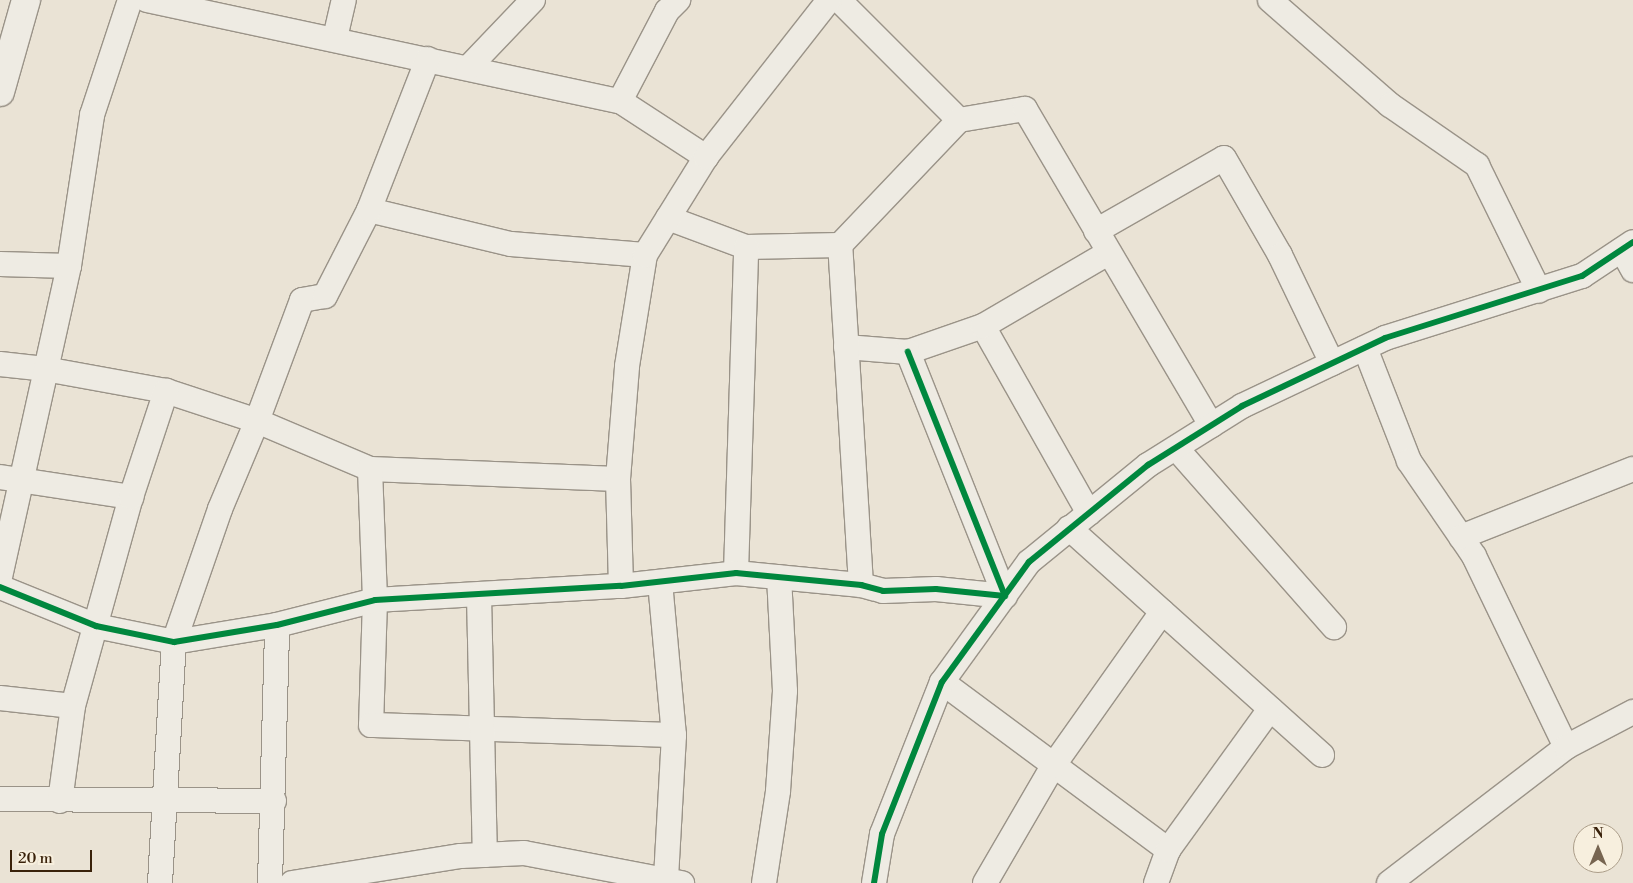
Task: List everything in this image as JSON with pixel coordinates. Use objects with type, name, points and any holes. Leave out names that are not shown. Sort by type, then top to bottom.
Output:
[{"type":"street","points":[[0,92],[26,0]]},
{"type":"street","points":[[0,577],[23,482],[45,369],[70,266],[92,115],[145,0],[335,38],[620,101],[706,157]]},
{"type":"street","points":[[335,38],[344,0]]},
{"type":"street","points":[[468,68],[533,0]]},
{"type":"street","points":[[620,101],[667,11],[678,0]]},
{"type":"street","points":[[621,586],[618,479],[627,366],[646,254],[706,157],[829,0]]},
{"type":"street","points":[[839,0],[959,120]]},
{"type":"street","points":[[1270,0],[1390,105],[1477,165],[1539,291]]},
{"type":"street","points":[[160,883],[162,801],[174,642],[220,509],[258,421],[302,300],[325,296],[369,210],[428,59]]},
{"type":"street","points":[[668,218],[746,247],[840,245],[959,120],[1025,108],[1108,253],[1211,425]]},
{"type":"street","points":[[1096,231],[1224,158],[1280,255],[1332,363]]},
{"type":"street","points":[[369,210],[511,244],[646,254]]},
{"type":"street","points":[[840,245],[861,585]]},
{"type":"street","points":[[736,573],[746,247]]},
{"type":"street","points":[[846,347],[908,352],[983,326],[1108,253]]},
{"type":"street","points":[[874,883],[882,834],[942,682],[1029,562],[1069,528],[1148,465],[1242,406],[1385,338],[1539,291],[1582,276],[1629,254]]},
{"type":"street","points":[[0,264],[70,266]]},
{"type":"street","points":[[983,326],[1089,513]]},
{"type":"street","points":[[1365,348],[1409,461],[1474,556],[1566,747]]},
{"type":"street","points":[[908,352],[1005,596]]},
{"type":"street","points":[[0,364],[45,369],[166,391],[258,421],[370,469],[618,479]]},
{"type":"street","points":[[60,801],[73,706],[131,497],[166,391]]},
{"type":"street","points":[[1176,448],[1334,627]]},
{"type":"street","points":[[370,469],[375,600],[371,725],[674,735]]},
{"type":"street","points":[[1461,537],[1633,469]]},
{"type":"street","points":[[0,477],[131,497]]},
{"type":"street","points":[[1069,528],[1322,755]]},
{"type":"street","points":[[0,587],[96,626],[174,642],[277,625],[375,600],[479,596],[621,586],[736,573],[861,585],[883,591],[936,589],[1005,596]]},
{"type":"street","points":[[764,883],[778,791],[785,691],[778,577]]},
{"type":"street","points":[[292,883],[485,855],[524,853],[674,881],[674,735],[660,582]]},
{"type":"street","points":[[479,596],[485,855]]},
{"type":"street","points":[[985,883],[1053,766],[1162,612]]},
{"type":"street","points":[[270,883],[274,801],[277,625]]},
{"type":"street","points":[[942,682],[1168,850]]},
{"type":"street","points":[[0,698],[73,706]]},
{"type":"street","points":[[1156,883],[1168,850],[1270,709]]},
{"type":"street","points":[[1390,883],[1566,747],[1633,712]]},
{"type":"street","points":[[0,799],[60,801],[274,801]]},
{"type":"cycle path","points":[[874,883],[882,834],[942,682],[1029,562],[1148,465],[1242,406],[1385,338],[1582,276],[1633,242]]},
{"type":"cycle path","points":[[0,587],[96,626],[174,642],[277,625],[375,600],[621,586],[736,573],[861,585],[883,591],[936,589],[1005,596],[908,352]]}]
